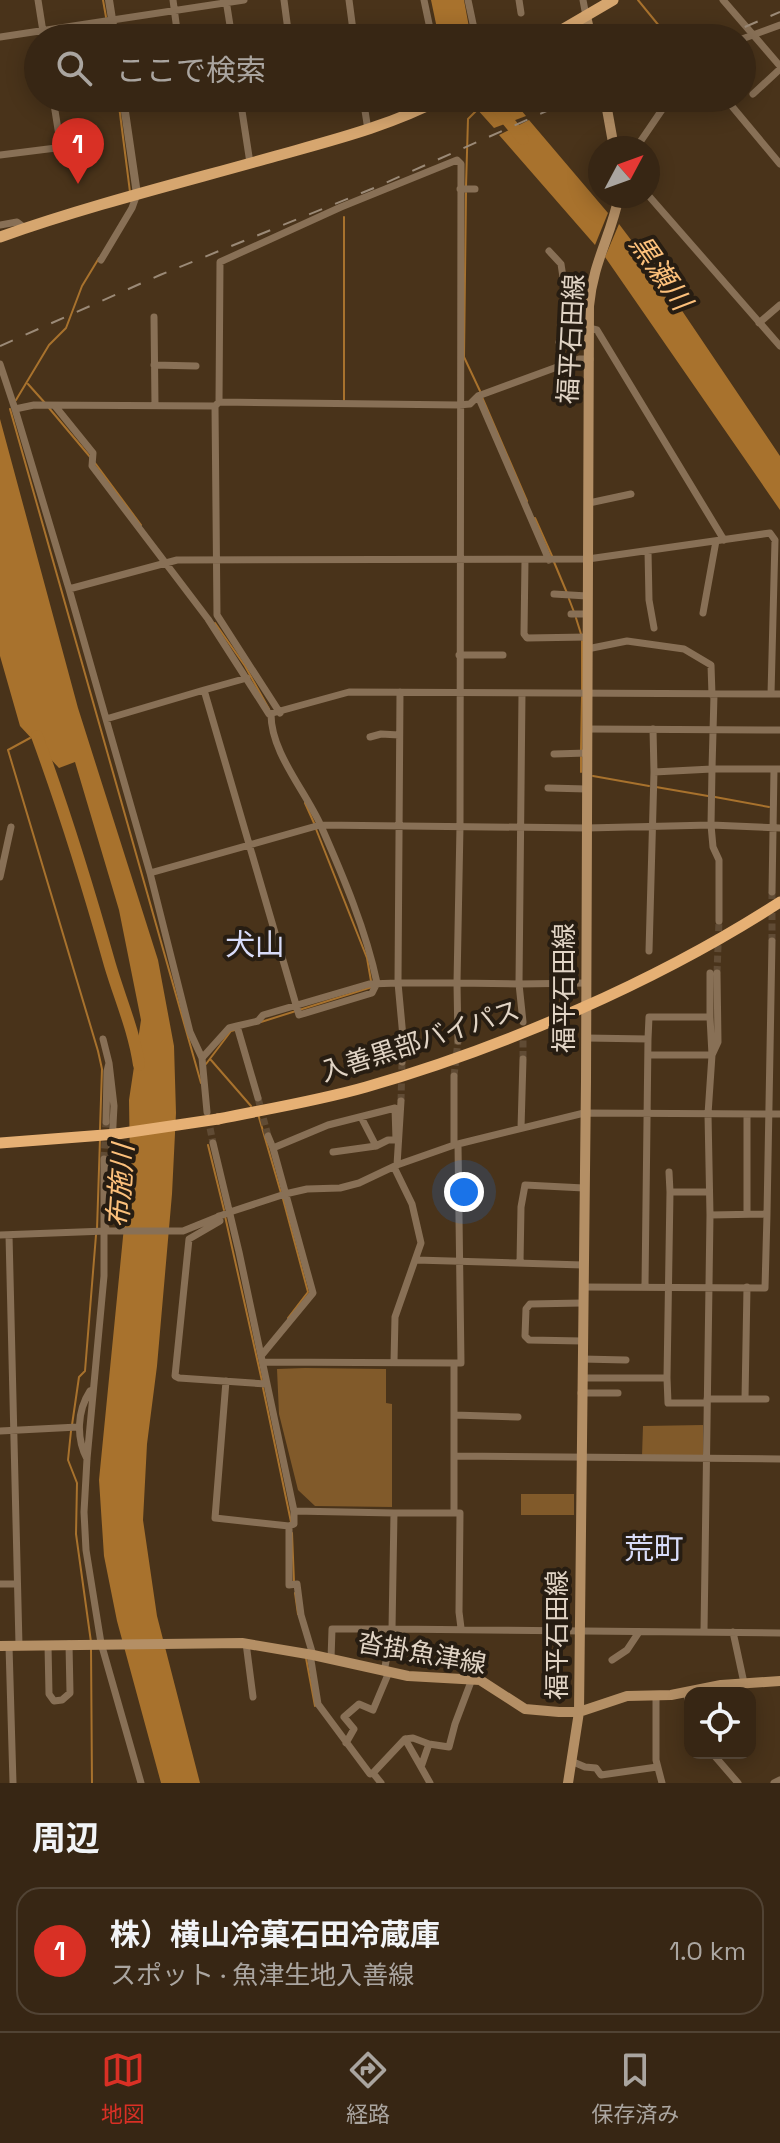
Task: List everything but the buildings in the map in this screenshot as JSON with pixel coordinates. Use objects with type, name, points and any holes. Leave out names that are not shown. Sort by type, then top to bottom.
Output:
[{"type":"highway","name":"入善黒部バイパス","points":[[0,1143],[115,1134],[364,1088],[470,1052],[586,1006],[693,954],[780,902]]},
{"type":"main road","points":[[572,24],[613,0]]},
{"type":"main road","points":[[586,16],[588,24]]},
{"type":"main road","points":[[0,237],[137,194],[368,130],[416,112]]},
{"type":"main road","points":[[608,112],[612,136]]},
{"type":"main road","name":"福平石田線","points":[[568,1783],[579,1712],[589,322],[595,265],[617,208]]},
{"type":"main road","name":"沓掛魚津線","points":[[9,1646],[246,1643],[312,1654],[386,1672],[472,1679],[488,1684],[525,1709],[579,1712],[627,1696],[684,1693]]},
{"type":"main road","name":"沓掛魚津線","points":[[721,1687],[780,1681]]},
{"type":"street","points":[[38,0],[42,24]]},
{"type":"street","points":[[109,0],[113,24]]},
{"type":"street","points":[[173,0],[176,24]]},
{"type":"street","points":[[89,24],[244,0]]},
{"type":"street","points":[[284,0],[287,24]]},
{"type":"street","points":[[349,0],[352,24]]},
{"type":"street","points":[[424,0],[429,24]]},
{"type":"street","points":[[468,0],[473,24]]},
{"type":"street","points":[[519,0],[521,13]]},
{"type":"street","points":[[583,0],[586,16]]},
{"type":"street","points":[[725,2],[736,0]]},
{"type":"street","points":[[227,1],[230,24]]},
{"type":"street","points":[[725,2],[744,24]]},
{"type":"street","points":[[756,34],[780,25]]},
{"type":"street","points":[[0,37],[24,35]]},
{"type":"street","points":[[756,39],[780,68],[756,91]]},
{"type":"street","points":[[0,155],[56,148],[60,142],[55,112]]},
{"type":"street","points":[[101,260],[137,194],[125,112]]},
{"type":"street","points":[[242,112],[250,163]]},
{"type":"street","points":[[365,112],[368,130]]},
{"type":"street","points":[[644,136],[660,112]]},
{"type":"street","points":[[737,112],[780,164]]},
{"type":"street","points":[[377,983],[372,956],[320,825],[297,778],[280,753],[275,713],[217,615],[214,559],[220,262],[341,207],[457,160],[461,164],[458,1041]]},
{"type":"street","points":[[460,189],[475,189]]},
{"type":"street","points":[[659,208],[780,346]]},
{"type":"street","points":[[0,225],[17,222],[25,228]]},
{"type":"street","points":[[549,251],[561,264],[569,317],[559,342]]},
{"type":"street","points":[[759,323],[780,305]]},
{"type":"street","points":[[154,317],[155,405]]},
{"type":"street","points":[[569,317],[589,322],[597,330],[720,540],[703,613]]},
{"type":"street","points":[[15,409],[34,405],[459,405],[470,404],[478,396],[579,359],[590,359]]},
{"type":"street","points":[[0,364],[69,589],[150,873],[190,1032],[202,1058],[212,1116]]},
{"type":"street","points":[[154,365],[196,366]]},
{"type":"street","points":[[478,396],[549,560]]},
{"type":"street","points":[[55,406],[93,453],[92,466],[164,562],[208,619],[269,714],[349,692],[776,694],[775,540],[770,533],[588,559],[214,559],[164,562],[69,589]]},
{"type":"street","points":[[589,503],[631,494]]},
{"type":"street","points":[[648,551],[649,600],[654,628]]},
{"type":"street","points":[[525,560],[524,634],[527,638],[587,643],[627,641],[684,649],[711,665],[711,825],[713,847],[719,860],[719,921]]},
{"type":"street","points":[[554,594],[587,596]]},
{"type":"street","points":[[571,614],[587,614]]},
{"type":"street","points":[[459,655],[503,655]]},
{"type":"street","points":[[106,719],[247,678]]},
{"type":"street","points":[[204,690],[295,1005]]},
{"type":"street","points":[[400,692],[398,983],[402,1062]]},
{"type":"street","points":[[522,693],[519,984],[523,1022]]},
{"type":"street","points":[[587,729],[780,730]]},
{"type":"street","points":[[649,951],[653,729]]},
{"type":"street","points":[[370,737],[399,735]]},
{"type":"street","points":[[554,754],[587,753]]},
{"type":"street","points":[[654,772],[777,769],[772,892]]},
{"type":"street","points":[[548,788],[587,789]]},
{"type":"street","points":[[150,873],[320,825],[587,828],[711,825],[776,828]]},
{"type":"street","points":[[0,877],[11,827]]},
{"type":"street","points":[[583,1287],[765,1288],[772,941]]},
{"type":"street","points":[[704,1632],[710,1215],[708,1114],[714,973],[718,1042],[712,1055]]},
{"type":"street","points":[[202,1058],[229,1028],[258,1021],[263,1015],[295,1005],[377,983],[586,983]]},
{"type":"street","points":[[645,1286],[649,1017],[710,1017]]},
{"type":"street","points":[[237,1026],[258,1098]]},
{"type":"street","points":[[586,1038],[648,1039]]},
{"type":"street","points":[[103,1039],[109,1063],[115,1134],[84,1512],[86,1550],[101,1643],[141,1783]]},
{"type":"street","points":[[648,1055],[712,1055]]},
{"type":"street","points":[[521,1128],[523,1059]]},
{"type":"street","points":[[106,1122],[109,1063]]},
{"type":"street","points":[[262,1359],[461,1363],[461,1261],[454,1076]]},
{"type":"street","points":[[394,1362],[395,1317],[421,1243],[412,1204],[396,1166],[401,1101]]},
{"type":"street","points":[[273,1148],[321,1128],[395,1108],[398,1140]]},
{"type":"street","points":[[13,1783],[9,1646],[17,1584],[4,1235],[177,1232],[285,1194],[307,1189],[340,1188],[456,1144],[584,1113],[780,1114]]},
{"type":"street","points":[[747,1114],[747,1214]]},
{"type":"street","points":[[361,1117],[376,1146]]},
{"type":"street","points":[[262,1359],[313,1293],[268,1136]]},
{"type":"street","points":[[333,1152],[398,1140]]},
{"type":"street","points":[[213,1143],[262,1359],[294,1511],[294,1524],[215,1518],[226,1381]]},
{"type":"street","points":[[104,1159],[109,1231]]},
{"type":"street","points":[[669,1172],[668,1403],[766,1399]]},
{"type":"street","points":[[520,1263],[521,1207],[525,1185],[584,1188]]},
{"type":"street","points":[[670,1192],[709,1192]]},
{"type":"street","points":[[710,1215],[767,1214]]},
{"type":"street","points":[[219,1216],[220,1221],[189,1239],[175,1376],[266,1384]]},
{"type":"street","points":[[416,1260],[583,1265]]},
{"type":"street","points":[[745,1399],[747,1287]]},
{"type":"street","points":[[582,1303],[530,1304],[526,1309],[525,1336],[529,1340],[582,1341]]},
{"type":"street","points":[[582,1359],[626,1360]]},
{"type":"street","points":[[454,1363],[454,1513]]},
{"type":"street","points":[[582,1378],[667,1378]]},
{"type":"street","points":[[87,1459],[78,1427],[83,1405],[92,1390]]},
{"type":"street","points":[[581,1393],[618,1393]]},
{"type":"street","points":[[454,1415],[518,1417]]},
{"type":"street","points":[[0,1431],[78,1427]]},
{"type":"street","points":[[454,1456],[780,1459]]},
{"type":"street","points":[[294,1511],[460,1513],[461,1628]]},
{"type":"street","points":[[346,1743],[354,1729],[344,1717],[359,1704],[373,1710],[386,1672],[392,1629],[394,1513]]},
{"type":"street","points":[[289,1526],[289,1585],[297,1584],[301,1615],[312,1654],[318,1704],[370,1774],[373,1773],[381,1783]]},
{"type":"street","points":[[0,1584],[17,1584]]},
{"type":"street","points":[[331,1659],[332,1629],[780,1633]]},
{"type":"street","points":[[612,1660],[627,1650],[639,1632]]},
{"type":"street","points":[[733,1632],[744,1683]]},
{"type":"street","points":[[246,1643],[253,1697]]},
{"type":"street","points":[[48,1645],[49,1694],[54,1701],[62,1700],[70,1693],[69,1644]]},
{"type":"street","points":[[373,1773],[405,1739],[413,1738],[449,1747],[472,1679]]},
{"type":"street","points":[[656,1695],[657,1767],[662,1783]]},
{"type":"street","points":[[405,1739],[430,1783]]},
{"type":"street","points":[[421,1767],[429,1744]]},
{"type":"street","points":[[717,1759],[738,1783]]},
{"type":"street","points":[[571,1761],[596,1768],[601,1775],[657,1767]]},
{"type":"street","points":[[774,1783],[780,1780]]},
{"type":"shaded area","points":[[431,0],[464,0],[468,24],[436,24]]},
{"type":"shaded area","points":[[480,112],[523,112],[526,116],[494,128]]},
{"type":"shaded area","points":[[529,120],[588,189],[588,208],[604,208],[608,213],[595,245],[499,135]]},
{"type":"shaded area","points":[[619,224],[662,281],[780,456],[780,510],[605,257]]},
{"type":"shaded area","points":[[0,419],[78,708],[158,960],[174,1046],[176,1113],[172,1194],[147,1444],[143,1520],[157,1616],[200,1783],[161,1783],[117,1621],[104,1556],[99,1480],[130,1166],[129,1100],[141,1020],[119,910],[75,762],[59,768],[20,726],[0,656]]},
{"type":"shaded area","points":[[277,1369],[386,1369],[386,1403],[392,1404],[392,1507],[315,1506],[298,1490],[279,1414]]},
{"type":"shaded area","points":[[703,1425],[703,1457],[642,1456],[643,1426]]},
{"type":"shaded area","points":[[521,1494],[574,1494],[574,1515],[521,1515]]},
{"type":"waterway","points":[[103,0],[106,17]]},
{"type":"waterway","points":[[638,0],[658,24]]},
{"type":"waterway","points":[[120,112],[130,192]]},
{"type":"waterway","points":[[466,186],[468,119],[475,112]]},
{"type":"waterway","name":"黒瀬川","points":[[501,112],[523,139]]},
{"type":"waterway","points":[[466,193],[464,357],[480,391]]},
{"type":"waterway","points":[[344,217],[344,400]]},
{"type":"waterway","points":[[16,400],[49,345],[66,328],[82,286],[99,258]]},
{"type":"waterway","points":[[28,384],[45,403]]},
{"type":"waterway","points":[[482,397],[527,501]]},
{"type":"waterway","points":[[49,408],[91,458]]},
{"type":"waterway","points":[[10,409],[201,1083]]},
{"type":"waterway","points":[[95,463],[141,525]]},
{"type":"waterway","points":[[535,518],[552,556]]},
{"type":"waterway","points":[[554,562],[567,593]]},
{"type":"waterway","points":[[569,599],[574,612]]},
{"type":"waterway","points":[[576,618],[581,634]]},
{"type":"waterway","points":[[215,623],[245,666],[269,709]]},
{"type":"waterway","points":[[582,641],[582,690]]},
{"type":"waterway","points":[[581,750],[582,697]]},
{"type":"waterway","name":"布施川","points":[[37,736],[85,878],[139,1065]]},
{"type":"waterway","points":[[30,738],[8,750],[98,1051],[102,1069],[100,1129]]},
{"type":"waterway","points":[[581,757],[581,772]]},
{"type":"waterway","points":[[593,776],[649,786]]},
{"type":"waterway","points":[[656,787],[708,796]]},
{"type":"waterway","points":[[715,797],[769,807]]},
{"type":"waterway","points":[[305,803],[314,823]]},
{"type":"waterway","points":[[316,829],[367,958],[371,981]]},
{"type":"waterway","points":[[261,1022],[372,987]]},
{"type":"waterway","points":[[206,1064],[235,1030]]},
{"type":"waterway","points":[[211,1060],[251,1106]]},
{"type":"waterway","points":[[258,1114],[281,1193]]},
{"type":"waterway","points":[[97,1229],[100,1139]]},
{"type":"waterway","points":[[208,1145],[224,1210]]},
{"type":"waterway","points":[[283,1199],[308,1292],[288,1318]]},
{"type":"waterway","points":[[225,1216],[262,1381]]},
{"type":"waterway","points":[[72,1425],[79,1377],[85,1371],[96,1235]]},
{"type":"waterway","points":[[263,1388],[291,1522]]},
{"type":"waterway","points":[[71,1431],[68,1460],[77,1483],[76,1534],[91,1642]]},
{"type":"waterway","points":[[292,1533],[294,1582]]},
{"type":"waterway","points":[[295,1593],[298,1614]]},
{"type":"waterway","points":[[91,1648],[92,1783]]},
{"type":"waterway","points":[[306,1658],[315,1706]]},
{"type":"tunnel","points":[[772,892],[772,941]]},
{"type":"tunnel","points":[[717,973],[719,921]]},
{"type":"tunnel","points":[[523,1030],[523,1059]]},
{"type":"tunnel","points":[[454,1076],[458,1041]]},
{"type":"tunnel","points":[[401,1101],[402,1062]]},
{"type":"tunnel","points":[[258,1098],[268,1136]]},
{"type":"tunnel","points":[[208,1118],[213,1143]]},
{"type":"tunnel","points":[[104,1159],[106,1122]]},
{"type":"railway","points":[[752,24],[780,12]]},
{"type":"railway","points":[[0,346],[160,275],[374,188],[545,112]]},
{"type":"place","name":"株）横山冷菓石田冷蔵庫","points":[[78,184]]},
{"type":"district","name":"犬山","points":[[255,944]]},
{"type":"district","name":"荒町","points":[[654,1548]]}]
